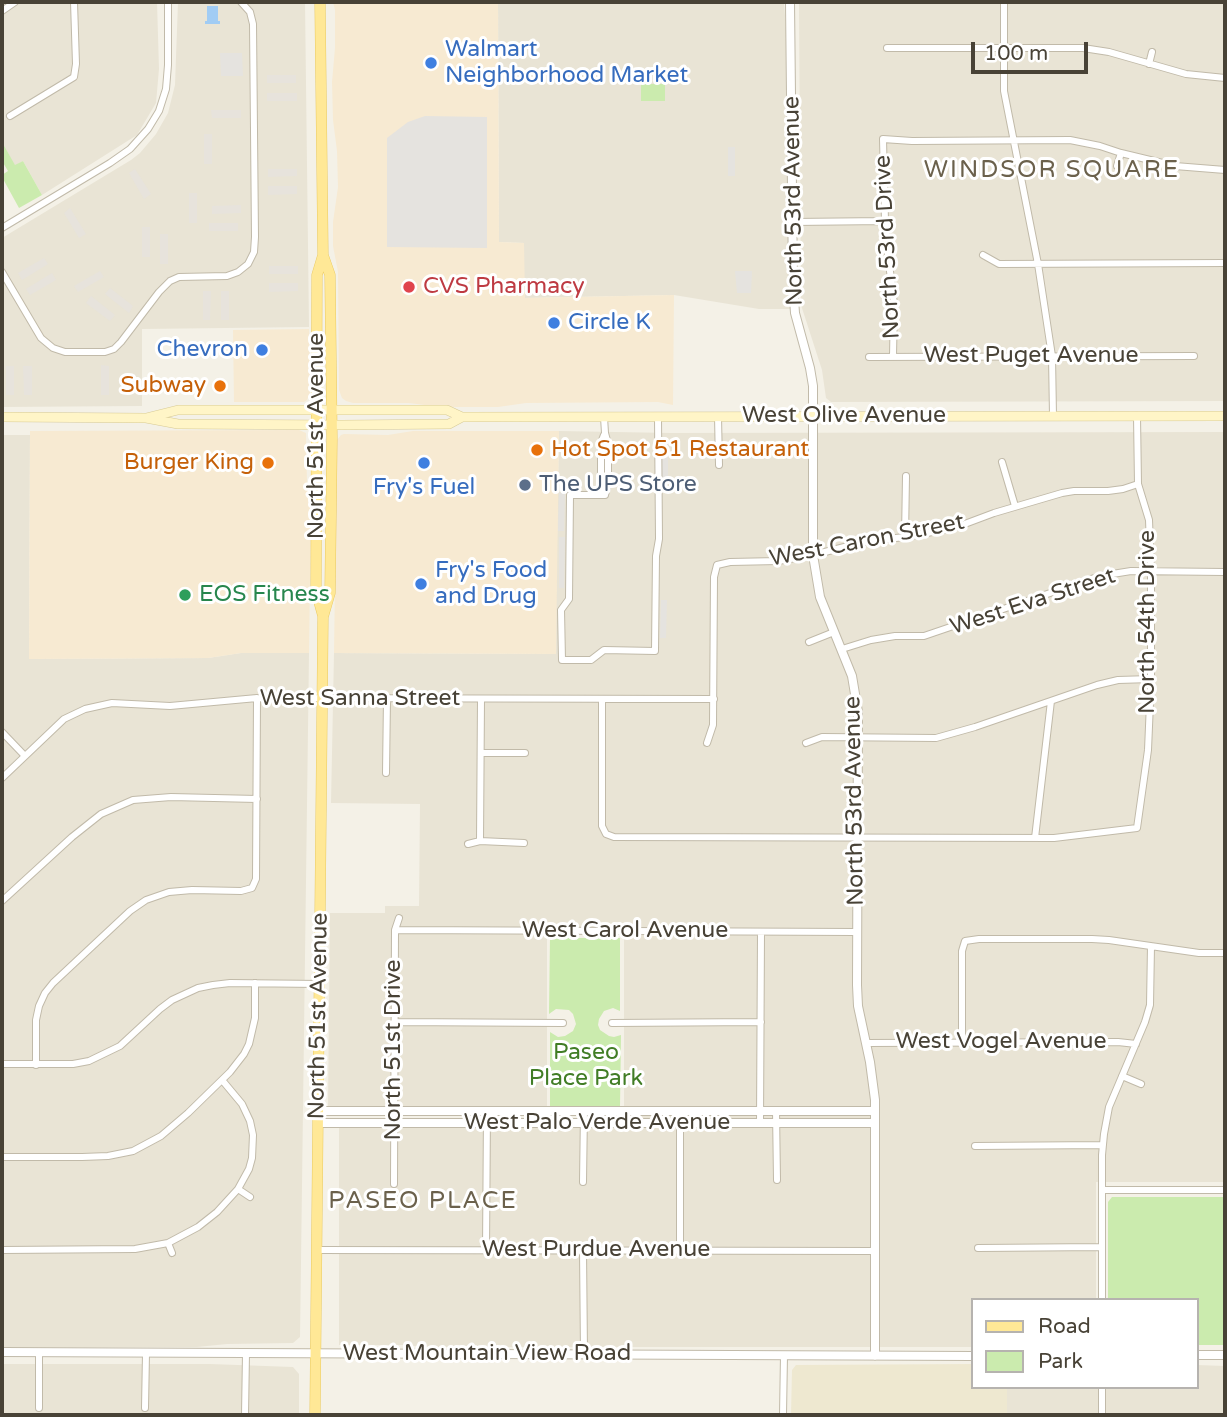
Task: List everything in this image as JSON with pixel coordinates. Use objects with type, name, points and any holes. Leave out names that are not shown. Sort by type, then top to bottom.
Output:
[{"type":"main road","name":"North 51st Avenue","points":[[315,1415],[323,698],[323,617],[316,592],[317,275],[323,255],[320,2]]},
{"type":"main road","name":"North 51st Avenue","points":[[323,255],[330,275],[332,425],[330,593],[323,617]]},
{"type":"main road","name":"West Olive Avenue","points":[[146,418],[178,411],[317,410],[447,410],[462,417],[1225,416]]},
{"type":"main road","name":"West Olive Avenue","points":[[2,417],[146,418],[178,424],[332,425],[449,424],[462,417]]},
{"type":"street","points":[[2,11],[16,2]]},
{"type":"street","points":[[10,116],[74,77],[74,2]]},
{"type":"street","points":[[2,228],[110,163],[130,149],[148,129],[159,111],[166,89],[169,65],[168,2]]},
{"type":"street","points":[[2,272],[41,338],[53,348],[65,352],[105,352],[114,349],[121,342],[170,281],[179,277],[227,276],[248,264],[254,252],[255,237],[253,24],[250,12],[241,2]]},
{"type":"street","name":"North 53rd Avenue","points":[[790,2],[793,284],[795,313],[813,386],[813,555],[820,597],[852,676],[856,695],[858,1006],[874,1080],[875,1111],[875,1356]]},
{"type":"street","points":[[1004,2],[1004,91],[1038,264],[1052,356],[1053,416]]},
{"type":"street","points":[[887,48],[1083,48],[1109,52],[1186,74],[1225,78]]},
{"type":"street","points":[[1149,64],[1152,52]]},
{"type":"street","name":"North 53rd Drive","points":[[893,356],[894,304],[885,221],[883,139],[1013,141]]},
{"type":"street","points":[[1013,141],[1083,141],[1175,166],[1225,170]]},
{"type":"street","points":[[1117,166],[1121,153]]},
{"type":"street","points":[[793,222],[885,221]]},
{"type":"street","points":[[983,255],[999,264],[1225,263]]},
{"type":"street","name":"West Puget Avenue","points":[[869,357],[1194,356]]},
{"type":"street","points":[[604,416],[608,444],[608,484],[605,495],[570,495],[569,599],[561,610],[562,660],[591,660],[604,650],[655,650],[659,528],[658,417]]},
{"type":"street","points":[[718,416],[719,465]]},
{"type":"street","name":"North 54th Drive","points":[[1035,838],[1081,836],[1137,828],[1148,750],[1152,572],[1149,520],[1138,484],[1137,416]]},
{"type":"street","points":[[1002,463],[1015,506]]},
{"type":"street","points":[[905,537],[906,476]]},
{"type":"street","name":"West Caron Street","points":[[713,699],[717,565],[730,562],[778,561],[868,541],[954,528],[1015,506],[1062,493],[1108,491],[1138,484]]},
{"type":"street","name":"West Eva Street","points":[[842,649],[871,639],[924,636],[1100,576],[1131,571],[1225,572]]},
{"type":"street","points":[[809,642],[834,632]]},
{"type":"street","points":[[806,743],[822,737],[936,738],[1097,685],[1118,680],[1151,679]]},
{"type":"street","points":[[36,1065],[36,1020],[45,993],[130,911],[146,900],[169,892],[242,891],[252,888],[256,878],[257,698]]},
{"type":"street","name":"West Sanna Street","points":[[2,778],[64,719],[85,709],[112,702],[170,706],[257,698],[713,699]]},
{"type":"street","points":[[386,773],[387,698]]},
{"type":"street","points":[[480,841],[481,699]]},
{"type":"street","points":[[707,743],[713,725],[713,699]]},
{"type":"street","points":[[602,700],[602,826],[606,834],[614,837],[857,838],[1035,838],[1051,701]]},
{"type":"street","points":[[2,732],[24,755]]},
{"type":"street","points":[[481,753],[525,753]]},
{"type":"street","points":[[2,901],[101,814],[133,800],[171,797],[257,799]]},
{"type":"street","points":[[468,844],[480,841],[524,843]]},
{"type":"street","name":"North 51st Drive","points":[[394,1184],[395,930],[399,918]]},
{"type":"street","name":"West Carol Avenue","points":[[395,930],[856,932]]},
{"type":"street","points":[[761,932],[761,1123]]},
{"type":"street","points":[[962,1043],[964,941],[1092,939],[1199,953],[1225,953]]},
{"type":"street","points":[[1102,1298],[1102,1146],[1109,1107],[1150,1005],[1151,946]]},
{"type":"street","points":[[2,1065],[73,1064],[106,1054],[120,1046],[172,1000],[198,988],[221,984],[320,984]]},
{"type":"street","points":[[2,1157],[108,1156],[133,1151],[161,1136],[238,1063],[249,1044],[255,1018],[256,984]]},
{"type":"street","points":[[394,1022],[563,1023]]},
{"type":"street","points":[[612,1023],[761,1022]]},
{"type":"street","name":"West Vogel Avenue","points":[[866,1043],[1136,1044]]},
{"type":"street","points":[[1122,1076],[1141,1084]]},
{"type":"street","points":[[2,1250],[135,1249],[168,1243],[198,1227],[238,1189],[252,1158],[253,1135],[250,1121],[242,1104],[222,1080]]},
{"type":"street","name":"West Palo Verde Avenue","points":[[318,1111],[875,1111]]},
{"type":"street","points":[[486,1250],[487,1111]]},
{"type":"street","points":[[583,1182],[584,1111]]},
{"type":"street","points":[[680,1111],[680,1250]]},
{"type":"street","points":[[776,1111],[777,1180]]},
{"type":"street","name":"West Palo Verde Avenue","points":[[318,1123],[875,1123]]},
{"type":"street","points":[[975,1146],[1102,1146]]},
{"type":"street","points":[[238,1189],[250,1197]]},
{"type":"street","points":[[1102,1190],[1225,1190]]},
{"type":"street","points":[[168,1243],[172,1253]]},
{"type":"street","points":[[978,1248],[1102,1247]]},
{"type":"street","name":"West Purdue Avenue","points":[[317,1250],[875,1251]]},
{"type":"street","points":[[583,1250],[584,1354]]},
{"type":"street","name":"West Mountain View Road","points":[[2,1352],[972,1356]]},
{"type":"street","points":[[38,1408],[39,1352]]},
{"type":"street","points":[[145,1408],[146,1353]]},
{"type":"street","points":[[245,1415],[246,1353]]},
{"type":"street","points":[[783,1415],[784,1355]]},
{"type":"street","points":[[1199,1356],[1225,1356]]},
{"type":"street","points":[[1102,1389],[1102,1415]]},
{"type":"shaded area","points":[[2,2],[157,2],[159,69],[156,103],[137,135],[42,195],[23,161],[15,166],[2,142]]},
{"type":"shaded area","points":[[178,2],[305,2],[309,327],[142,329],[142,406],[2,407],[2,238],[131,160],[156,134],[168,113],[175,85]]},
{"type":"shaded area","points":[[333,2],[498,2],[499,242],[524,243],[525,298],[674,295],[673,405],[658,402],[526,403],[498,407],[440,407],[409,403],[353,403],[342,398],[339,390],[338,272],[333,246],[338,187],[333,120]]},
{"type":"shaded area","points":[[498,2],[784,2],[790,309],[759,309],[674,295],[524,298],[524,243],[499,242]]},
{"type":"shaded area","points":[[799,2],[1225,2],[1225,401],[831,402],[826,398],[822,370],[801,305]]},
{"type":"shaded area","points":[[220,53],[242,53],[243,76],[221,76]]},
{"type":"shaded area","points":[[267,75],[296,75],[296,83],[267,83]]},
{"type":"shaded area","points":[[267,93],[297,93],[297,101],[267,101]]},
{"type":"shaded area","points":[[211,110],[241,110],[241,118],[212,118]]},
{"type":"shaded area","points":[[425,116],[487,117],[487,248],[387,247],[387,138],[408,122]]},
{"type":"shaded area","points":[[204,134],[212,134],[212,164],[204,164]]},
{"type":"shaded area","points":[[728,147],[735,147],[735,176],[728,176]]},
{"type":"shaded area","points":[[135,169],[151,194],[144,199],[129,173]]},
{"type":"shaded area","points":[[268,169],[297,169],[297,176],[268,177]]},
{"type":"shaded area","points":[[268,186],[297,186],[297,194],[268,195]]},
{"type":"shaded area","points":[[189,193],[197,193],[197,223],[189,223]]},
{"type":"shaded area","points":[[241,205],[241,213],[212,214],[212,206]]},
{"type":"shaded area","points":[[70,208],[86,234],[79,238],[64,213]]},
{"type":"shaded area","points":[[209,223],[238,223],[238,231],[209,231]]},
{"type":"shaded area","points":[[142,227],[150,227],[150,257],[142,257]]},
{"type":"shaded area","points":[[160,234],[168,234],[168,264],[160,264]]},
{"type":"shaded area","points":[[44,258],[48,264],[22,280],[18,273]]},
{"type":"shaded area","points":[[269,266],[298,266],[298,274],[269,274]]},
{"type":"shaded area","points":[[100,271],[104,277],[78,292],[74,286]]},
{"type":"shaded area","points":[[735,271],[752,271],[751,293],[737,293]]},
{"type":"shaded area","points":[[52,273],[56,280],[30,295],[26,289]]},
{"type":"shaded area","points":[[269,283],[298,283],[298,291],[269,292]]},
{"type":"shaded area","points":[[110,288],[133,306],[129,313],[105,294]]},
{"type":"shaded area","points":[[203,291],[211,291],[210,320],[203,320]]},
{"type":"shaded area","points":[[221,291],[229,291],[229,320],[221,320]]},
{"type":"shaded area","points":[[91,296],[115,315],[110,321],[86,303]]},
{"type":"shaded area","points":[[309,329],[310,393],[307,400],[234,402],[233,330]]},
{"type":"shaded area","points":[[101,365],[109,366],[109,395],[101,395]]},
{"type":"shaded area","points":[[6,366],[14,366],[14,395],[6,395]]},
{"type":"shaded area","points":[[23,366],[32,366],[32,395],[24,395]]},
{"type":"shaded area","points":[[299,430],[306,433],[307,484],[311,505],[309,653],[241,653],[208,658],[29,659],[30,431]]},
{"type":"shaded area","points":[[413,431],[559,431],[556,654],[334,653],[337,440],[344,434],[388,435]]},
{"type":"shaded area","points":[[559,431],[1225,432],[1225,1182],[1096,1182],[1096,1298],[972,1298],[972,1347],[339,1345],[339,1128],[624,1127],[624,932],[547,931],[547,1107],[328,1107],[330,913],[385,913],[385,906],[419,906],[420,804],[331,803],[334,653],[555,654]]},
{"type":"shaded area","points":[[2,435],[30,435],[29,659],[208,658],[241,653],[309,653],[300,1337],[293,1343],[197,1347],[2,1347]]},
{"type":"shaded area","points":[[662,444],[668,444],[668,483],[662,482]]},
{"type":"shaded area","points":[[559,493],[565,493],[564,531],[558,531]]},
{"type":"shaded area","points":[[559,537],[565,537],[564,588],[559,588]]},
{"type":"shaded area","points":[[661,600],[667,600],[666,638],[660,638]]},
{"type":"shaded area","points":[[2,1364],[210,1364],[293,1367],[299,1374],[299,1415],[2,1415]]},
{"type":"shaded area","points":[[972,1364],[972,1389],[1007,1389],[1007,1415],[791,1415],[792,1370],[796,1365]]},
{"type":"shaded area","points":[[1199,1365],[1225,1366],[1225,1415],[1007,1415],[1007,1389],[1199,1389]]},
{"type":"green space","points":[[641,84],[665,84],[665,101],[641,101]]},
{"type":"green space","points":[[2,142],[15,165],[23,161],[42,195],[19,208],[2,177],[8,171],[2,161]]},
{"type":"green space","name":"Paseo Place Park","points":[[550,938],[620,938],[620,1011],[613,1008],[604,1011],[598,1025],[600,1030],[609,1036],[621,1035],[620,1107],[550,1108],[550,1032],[558,1037],[565,1036],[573,1031],[576,1024],[569,1010],[556,1009],[549,1014]]},
{"type":"green space","points":[[1112,1197],[1225,1197],[1225,1345],[1199,1345],[1199,1298],[1108,1298],[1108,1202]]},
{"type":"water","points":[[207,6],[218,6],[220,24],[205,24]]},
{"type":"place","name":"Walmart Neighborhood Market","points":[[431,63]]},
{"type":"place","name":"CVS Pharmacy","points":[[409,287]]},
{"type":"place","name":"Circle K","points":[[554,323]]},
{"type":"place","name":"Chevron","points":[[262,350]]},
{"type":"place","name":"Subway","points":[[220,386]]},
{"type":"place","name":"Hot Spot 51 Restaurant","points":[[537,450]]},
{"type":"place","name":"Burger King","points":[[268,463]]},
{"type":"place","name":"Fry's Fuel","points":[[424,463]]},
{"type":"place","name":"The UPS Store","points":[[525,485]]},
{"type":"place","name":"Fry's Food and Drug","points":[[421,584]]},
{"type":"place","name":"EOS Fitness","points":[[185,595]]},
{"type":"district","name":"WINDSOR SQUARE","points":[[1052,171]]},
{"type":"district","name":"PASEO PLACE","points":[[423,1202]]}]
